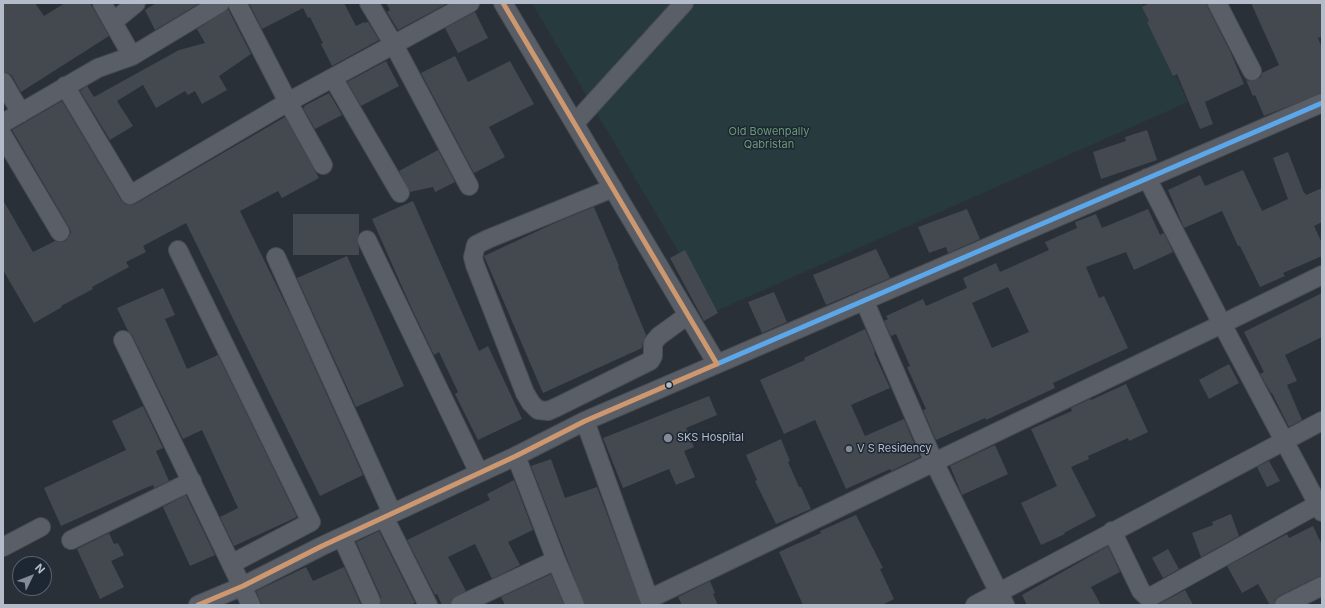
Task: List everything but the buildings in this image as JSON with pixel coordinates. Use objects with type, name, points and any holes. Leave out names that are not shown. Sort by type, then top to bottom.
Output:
[{"type":"street","points":[[102,3],[132,56]]},
{"type":"street","points":[[113,22],[136,3]]},
{"type":"street","points":[[3,123],[98,68],[132,56],[220,3]]},
{"type":"street","points":[[238,3],[288,102],[323,165]]},
{"type":"street","points":[[370,3],[469,186]]},
{"type":"street","points":[[65,86],[130,195],[288,102],[470,3]]},
{"type":"street","points":[[504,3],[717,364]]},
{"type":"street","points":[[574,123],[684,3]]},
{"type":"street","points":[[1217,3],[1252,71]]},
{"type":"street","points":[[334,78],[400,193]]},
{"type":"street","points":[[3,82],[21,113]]},
{"type":"street","points":[[198,605],[243,586],[388,515],[516,456],[585,421],[1322,103]]},
{"type":"street","points":[[3,136],[60,232]]},
{"type":"street","points":[[1112,531],[1141,590],[1146,596],[1152,596],[1321,506],[1222,324],[1148,178]]},
{"type":"street","points":[[613,188],[476,245],[473,257],[475,265],[528,398],[538,410],[548,411],[650,361],[653,356],[654,343],[659,336],[688,315]]},
{"type":"street","points":[[367,240],[479,473]]},
{"type":"street","points":[[178,250],[310,522],[231,564]]},
{"type":"street","points":[[276,257],[428,605]]},
{"type":"street","points":[[585,421],[650,602],[934,462],[1322,275]]},
{"type":"street","points":[[864,300],[934,462],[1002,598]]},
{"type":"street","points":[[123,340],[251,605]]},
{"type":"street","points":[[975,605],[1002,598],[1112,531],[1322,421]]},
{"type":"street","points":[[516,456],[575,605]]},
{"type":"street","points":[[71,540],[192,481]]},
{"type":"street","points":[[3,548],[41,526]]},
{"type":"street","points":[[342,537],[371,601]]},
{"type":"street","points":[[460,605],[556,560]]},
{"type":"street","points":[[1284,605],[1322,586]]},
{"type":"green space","name":"Old Bowenpally Qabristan","points":[[532,3],[1142,3],[1188,102],[714,312]]},
{"type":"transit line","points":[[198,605],[243,586],[322,546],[516,456],[585,421],[717,364],[503,3]]},
{"type":"transit line","points":[[717,364],[1322,103]]},
{"type":"place","name":"SKS Hospital","points":[[668,438]]},
{"type":"place","name":"V S Residency","points":[[849,449]]}]
